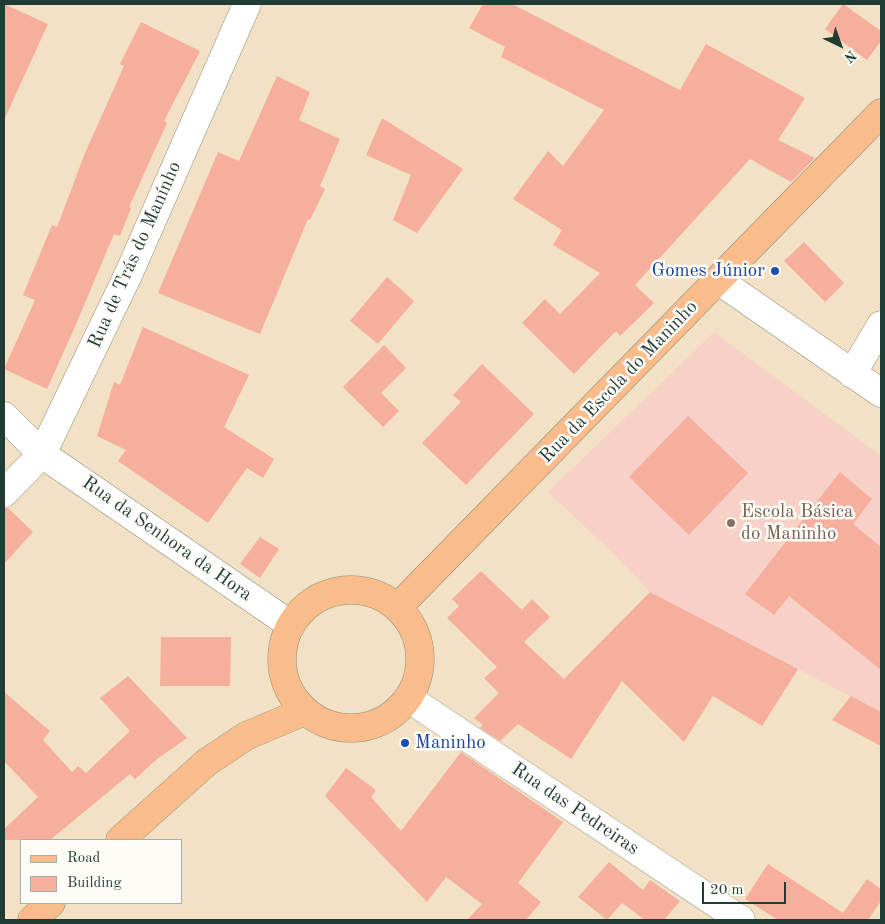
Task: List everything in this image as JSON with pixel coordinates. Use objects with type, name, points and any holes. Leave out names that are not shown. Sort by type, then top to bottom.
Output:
[{"type":"main road","name":"Rua da Escola do Maninho","points":[[398,607],[881,113]]},
{"type":"main road","points":[[357,589],[374,593],[398,607],[413,626],[419,643],[421,661],[418,679],[408,698],[399,709],[377,723],[358,728],[337,727],[320,721],[305,711],[288,689],[282,669],[282,652],[286,635],[296,616],[314,600],[333,592],[357,589]]},
{"type":"main road","points":[[121,839],[207,762],[246,736],[305,711]]},
{"type":"main road","points":[[32,920],[51,904]]},
{"type":"street","name":"Rua de Trás do Manínho","points":[[4,493],[42,454],[129,274],[247,4]]},
{"type":"street","points":[[718,280],[881,393]]},
{"type":"street","points":[[852,374],[881,325]]},
{"type":"street","name":"Rua da Senhora da Hora","points":[[4,416],[42,454],[291,625]]},
{"type":"street","name":"Rua das Pedreiras","points":[[408,698],[741,920]]},
{"type":"shaded area","name":"Escola Básica do Maninho","points":[[714,332],[881,456],[881,712],[650,592],[614,554],[548,492]]},
{"type":"building","points":[[4,4],[48,24],[4,120]]},
{"type":"building","points":[[483,4],[512,4],[680,90],[706,44],[805,98],[778,140],[815,158],[791,182],[750,159],[635,285],[654,303],[620,336],[616,331],[574,374],[522,323],[545,299],[560,314],[600,273],[553,245],[562,230],[513,199],[548,151],[563,166],[604,110],[501,57],[505,47],[469,28]]},
{"type":"building","points":[[843,4],[881,31],[881,41],[867,60],[825,29]]},
{"type":"building","points":[[141,22],[200,51],[164,121],[167,123],[129,207],[131,208],[120,236],[114,234],[47,389],[4,369],[35,300],[23,295],[52,225],[57,227],[85,153],[124,66],[120,64]]},
{"type":"building","points":[[277,76],[310,92],[299,120],[340,139],[320,186],[325,189],[310,220],[308,219],[260,334],[158,293],[218,152],[239,161]]},
{"type":"building","points":[[382,118],[463,169],[417,233],[393,220],[411,175],[366,155]]},
{"type":"building","points":[[804,242],[844,283],[825,302],[784,261]]},
{"type":"building","points":[[387,277],[414,301],[378,344],[350,321]]},
{"type":"building","points":[[143,327],[249,375],[224,427],[274,459],[263,478],[247,468],[208,523],[118,461],[126,450],[97,436],[114,382],[120,385]]},
{"type":"building","points":[[384,345],[406,368],[381,393],[399,411],[383,427],[343,387]]},
{"type":"building","points":[[482,364],[534,414],[466,485],[422,443],[461,402],[453,395]]},
{"type":"building","points":[[688,416],[748,473],[689,535],[629,477]]},
{"type":"building","points":[[840,472],[872,499],[853,524],[881,547],[881,670],[789,596],[774,615],[745,594]]},
{"type":"building","points":[[4,508],[8,508],[33,532],[4,564]]},
{"type":"building","points":[[260,537],[279,549],[260,578],[240,564]]},
{"type":"building","points":[[481,571],[522,610],[532,599],[550,617],[524,642],[564,679],[650,592],[798,669],[762,726],[713,696],[684,742],[622,681],[571,759],[518,724],[500,741],[480,728],[483,725],[474,718],[499,693],[484,678],[497,667],[447,618],[459,606],[452,599]]},
{"type":"building","points":[[161,637],[231,637],[230,686],[160,686]]},
{"type":"building","points":[[128,676],[187,738],[157,759],[135,779],[130,774],[51,839],[4,840],[4,829],[38,797],[4,761],[4,692],[50,731],[43,740],[72,772],[78,766],[86,773],[130,731],[100,698]]},
{"type":"building","points":[[851,696],[881,712],[881,746],[832,720]]},
{"type":"building","points":[[461,752],[563,822],[518,883],[541,902],[526,920],[467,920],[482,904],[446,877],[427,902],[325,796],[346,768],[376,790],[371,797],[401,831]]},
{"type":"building","points":[[609,862],[643,890],[650,880],[680,901],[664,920],[645,920],[622,903],[607,920],[578,897]]},
{"type":"building","points":[[768,864],[843,913],[867,879],[881,889],[881,901],[868,920],[778,920],[745,899]]},
{"type":"place","name":"Gomes Júnior","points":[[775,271]]},
{"type":"place","name":"Escola Básica do Maninho","points":[[731,523]]},
{"type":"place","name":"Maninho","points":[[405,743]]}]
